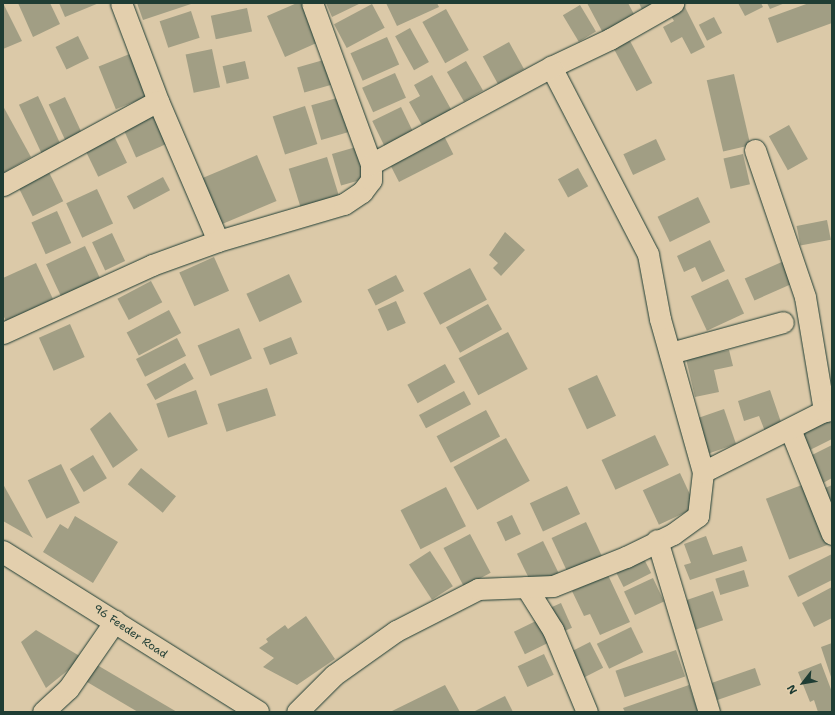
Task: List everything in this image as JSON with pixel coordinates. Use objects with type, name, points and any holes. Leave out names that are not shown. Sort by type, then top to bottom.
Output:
[{"type":"main road","name":"96 Feeder Road","points":[[3,552],[115,621],[167,658],[258,712]]},
{"type":"street","points":[[122,3],[158,101],[218,241]]},
{"type":"street","points":[[3,333],[152,265],[218,241],[344,204],[362,192],[371,180],[372,164],[312,3]]},
{"type":"street","points":[[372,164],[551,67],[610,39],[672,3]]},
{"type":"street","points":[[297,712],[334,675],[396,631],[478,589],[553,586],[626,557],[656,540],[673,534],[698,516],[703,472],[670,353],[648,254],[551,67]]},
{"type":"street","points":[[3,185],[158,101]]},
{"type":"street","points":[[703,472],[828,411],[805,297],[755,150]]},
{"type":"street","points":[[670,353],[783,322]]},
{"type":"street","points":[[790,429],[832,534]]},
{"type":"street","points":[[656,540],[709,712]]},
{"type":"street","points":[[526,587],[553,630],[587,712]]},
{"type":"street","points":[[44,712],[68,689],[115,621]]},
{"type":"building","points":[[3,3],[22,41],[3,49]]},
{"type":"building","points":[[18,3],[50,3],[60,24],[33,37]]},
{"type":"building","points":[[59,3],[99,3],[65,17]]},
{"type":"building","points":[[137,3],[194,3],[143,20]]},
{"type":"building","points":[[297,3],[304,3],[321,41],[285,57],[267,16]]},
{"type":"building","points":[[326,3],[361,3],[332,17]]},
{"type":"building","points":[[386,3],[437,3],[439,7],[397,26]]},
{"type":"building","points":[[587,3],[628,3],[635,16],[603,33]]},
{"type":"building","points":[[639,3],[665,3],[644,14]]},
{"type":"building","points":[[683,3],[705,47],[691,54],[682,37],[671,43],[663,27],[674,21],[667,9]]},
{"type":"building","points":[[738,3],[761,3],[763,7],[745,16]]},
{"type":"building","points":[[767,3],[785,3],[770,9]]},
{"type":"building","points":[[809,3],[832,3],[832,23],[777,43],[768,18]]},
{"type":"building","points":[[372,4],[385,28],[347,48],[334,24]]},
{"type":"building","points":[[580,5],[596,32],[579,42],[563,15]]},
{"type":"building","points":[[247,8],[252,31],[216,39],[211,16]]},
{"type":"building","points":[[446,9],[469,50],[445,63],[422,22]]},
{"type":"building","points":[[191,11],[200,38],[168,48],[160,21]]},
{"type":"building","points":[[714,17],[722,33],[707,41],[699,25]]},
{"type":"building","points":[[410,28],[429,62],[414,70],[395,36]]},
{"type":"building","points":[[78,36],[89,58],[66,69],[56,47]]},
{"type":"building","points":[[387,37],[399,64],[363,81],[350,53]]},
{"type":"building","points":[[628,37],[652,83],[637,91],[612,45]]},
{"type":"building","points":[[509,42],[524,69],[498,84],[483,57]]},
{"type":"building","points":[[212,49],[220,87],[194,93],[186,55]]},
{"type":"building","points":[[132,53],[149,96],[116,109],[99,66]]},
{"type":"building","points":[[327,59],[334,84],[304,93],[297,68]]},
{"type":"building","points":[[245,61],[249,79],[227,84],[223,66]]},
{"type":"building","points":[[466,61],[483,90],[464,101],[447,72]]},
{"type":"building","points":[[395,73],[406,98],[373,112],[362,88]]},
{"type":"building","points":[[734,74],[750,145],[723,151],[707,80]]},
{"type":"building","points":[[432,75],[452,111],[423,127],[409,102],[420,96],[414,85]]},
{"type":"building","points":[[38,96],[64,151],[45,160],[19,105]]},
{"type":"building","points":[[344,96],[354,131],[321,140],[311,105]]},
{"type":"building","points":[[65,97],[83,135],[66,143],[49,105]]},
{"type":"building","points":[[3,106],[31,157],[3,173]]},
{"type":"building","points":[[305,106],[317,144],[285,155],[273,117]]},
{"type":"building","points":[[401,107],[413,132],[385,146],[372,121]]},
{"type":"building","points":[[152,112],[166,144],[136,157],[122,125]]},
{"type":"building","points":[[789,125],[808,159],[788,170],[769,136]]},
{"type":"building","points":[[442,132],[453,154],[399,182],[388,160]]},
{"type":"building","points":[[113,134],[127,163],[98,177],[84,148]]},
{"type":"building","points":[[656,139],[666,160],[633,175],[623,154]]},
{"type":"building","points":[[356,147],[365,179],[341,186],[332,154]]},
{"type":"building","points":[[743,154],[750,184],[730,189],[724,158]]},
{"type":"building","points":[[257,155],[277,201],[220,225],[201,179]]},
{"type":"building","points":[[327,157],[340,199],[302,211],[289,169]]},
{"type":"building","points":[[47,168],[63,201],[33,216],[16,183]]},
{"type":"building","points":[[578,168],[588,186],[568,198],[558,179]]},
{"type":"building","points":[[163,177],[170,190],[134,209],[127,196]]},
{"type":"building","points":[[97,189],[113,223],[82,238],[66,203]]},
{"type":"building","points":[[698,197],[710,222],[670,242],[658,217]]},
{"type":"building","points":[[57,211],[71,243],[46,254],[31,222]]},
{"type":"building","points":[[827,220],[831,240],[800,246],[797,226]]},
{"type":"building","points":[[505,232],[525,250],[501,276],[493,268],[498,263],[489,255]]},
{"type":"building","points":[[112,233],[125,261],[105,270],[92,242]]},
{"type":"building","points":[[710,240],[725,271],[702,282],[695,267],[684,272],[677,256]]},
{"type":"building","points":[[85,246],[101,280],[62,299],[46,264]]},
{"type":"building","points":[[214,257],[229,291],[194,306],[179,272]]},
{"type":"building","points":[[784,261],[794,283],[754,300],[745,278]]},
{"type":"building","points":[[36,263],[53,299],[6,321],[3,315],[3,278]]},
{"type":"building","points":[[470,268],[487,300],[440,325],[423,293]]},
{"type":"building","points":[[289,274],[302,302],[260,322],[246,294]]},
{"type":"building","points":[[396,275],[404,291],[376,306],[367,290]]},
{"type":"building","points":[[728,279],[744,313],[707,331],[691,296]]},
{"type":"building","points":[[151,281],[162,302],[129,320],[117,299]]},
{"type":"building","points":[[396,301],[406,323],[387,331],[378,309]]},
{"type":"building","points":[[488,304],[502,329],[460,353],[446,327]]},
{"type":"building","points":[[169,310],[181,333],[139,355],[127,333]]},
{"type":"building","points":[[70,324],[85,357],[54,371],[39,338]]},
{"type":"building","points":[[239,328],[252,358],[210,376],[198,346]]},
{"type":"building","points":[[508,332],[528,369],[478,395],[459,358]]},
{"type":"building","points":[[291,337],[298,354],[270,365],[263,348]]},
{"type":"building","points":[[177,338],[186,356],[145,377],[136,359]]},
{"type":"building","points":[[729,350],[733,366],[714,370],[719,392],[695,397],[686,359]]},
{"type":"building","points":[[185,363],[194,379],[155,400],[147,384]]},
{"type":"building","points":[[445,364],[455,382],[418,403],[407,385]]},
{"type":"building","points":[[597,375],[616,416],[587,429],[568,389]]},
{"type":"building","points":[[267,388],[276,416],[227,432],[218,404]]},
{"type":"building","points":[[196,390],[208,424],[168,438],[156,404]]},
{"type":"building","points":[[770,390],[783,428],[766,434],[759,416],[744,421],[738,401]]},
{"type":"building","points":[[464,391],[471,404],[426,428],[419,415]]},
{"type":"building","points":[[724,409],[736,444],[706,454],[694,419]]},
{"type":"building","points":[[486,410],[500,436],[451,463],[437,436]]},
{"type":"building","points":[[110,412],[138,450],[113,468],[90,429]]},
{"type":"building","points":[[827,415],[832,426],[832,439],[804,453],[794,430]]},
{"type":"building","points":[[655,435],[669,465],[615,490],[602,460]]},
{"type":"building","points":[[506,438],[530,481],[477,510],[454,467]]},
{"type":"building","points":[[832,445],[832,478],[823,483],[810,456]]},
{"type":"building","points":[[93,455],[107,478],[84,492],[70,469]]},
{"type":"building","points":[[61,464],[80,503],[47,519],[28,480]]},
{"type":"building","points":[[141,468],[176,496],[163,513],[128,484]]},
{"type":"building","points":[[680,473],[696,507],[659,525],[643,490]]},
{"type":"building","points":[[807,483],[830,544],[789,559],[766,499]]},
{"type":"building","points":[[3,484],[33,538],[3,521]]},
{"type":"building","points":[[832,485],[832,506],[823,489]]},
{"type":"building","points":[[567,486],[580,514],[543,531],[530,503]]},
{"type":"building","points":[[446,487],[466,526],[421,549],[401,510]]},
{"type":"building","points":[[512,515],[521,534],[505,541],[497,522]]},
{"type":"building","points":[[75,516],[118,542],[93,583],[43,552],[60,524],[68,529]]},
{"type":"building","points":[[586,522],[602,556],[568,572],[552,538]]},
{"type":"building","points":[[470,534],[491,573],[464,587],[444,548]]},
{"type":"building","points":[[706,536],[713,555],[742,546],[747,561],[690,580],[684,565],[691,563],[684,544]]},
{"type":"building","points":[[543,541],[559,574],[533,587],[517,554]]},
{"type":"building","points":[[430,551],[453,586],[432,600],[409,565]]},
{"type":"building","points":[[832,554],[832,580],[798,597],[788,576]]},
{"type":"building","points":[[643,557],[651,573],[624,587],[615,571]]},
{"type":"building","points":[[744,570],[749,586],[720,595],[715,579]]},
{"type":"building","points":[[608,575],[630,622],[600,635],[590,614],[584,616],[572,591]]},
{"type":"building","points":[[653,578],[664,602],[635,615],[624,592]]},
{"type":"building","points":[[832,587],[832,618],[814,627],[802,603]]},
{"type":"building","points":[[713,591],[723,620],[695,630],[685,601]]},
{"type":"building","points":[[561,603],[572,628],[560,633],[549,608]]},
{"type":"building","points":[[306,616],[335,659],[297,685],[263,667],[274,658],[259,648],[268,642],[266,639],[285,625],[288,629]]},
{"type":"building","points":[[540,619],[551,641],[525,654],[514,632]]},
{"type":"building","points":[[631,627],[643,652],[609,669],[597,644]]},
{"type":"building","points":[[36,630],[83,658],[46,688],[21,642]]},
{"type":"building","points":[[590,642],[603,668],[579,680],[566,654]]},
{"type":"building","points":[[832,643],[832,680],[821,647]]},
{"type":"building","points":[[676,650],[685,676],[625,697],[615,671]]},
{"type":"building","points":[[544,654],[554,675],[527,687],[518,666]]},
{"type":"building","points":[[92,662],[177,712],[138,712],[82,679]]},
{"type":"building","points":[[821,663],[832,692],[832,712],[818,712],[814,700],[810,702],[798,672]]},
{"type":"building","points":[[755,668],[761,685],[717,700],[712,683]]},
{"type":"building","points":[[445,685],[460,712],[390,712]]},
{"type":"building","points":[[689,685],[698,712],[625,712],[623,708]]},
{"type":"building","points":[[505,696],[513,712],[473,712]]}]
